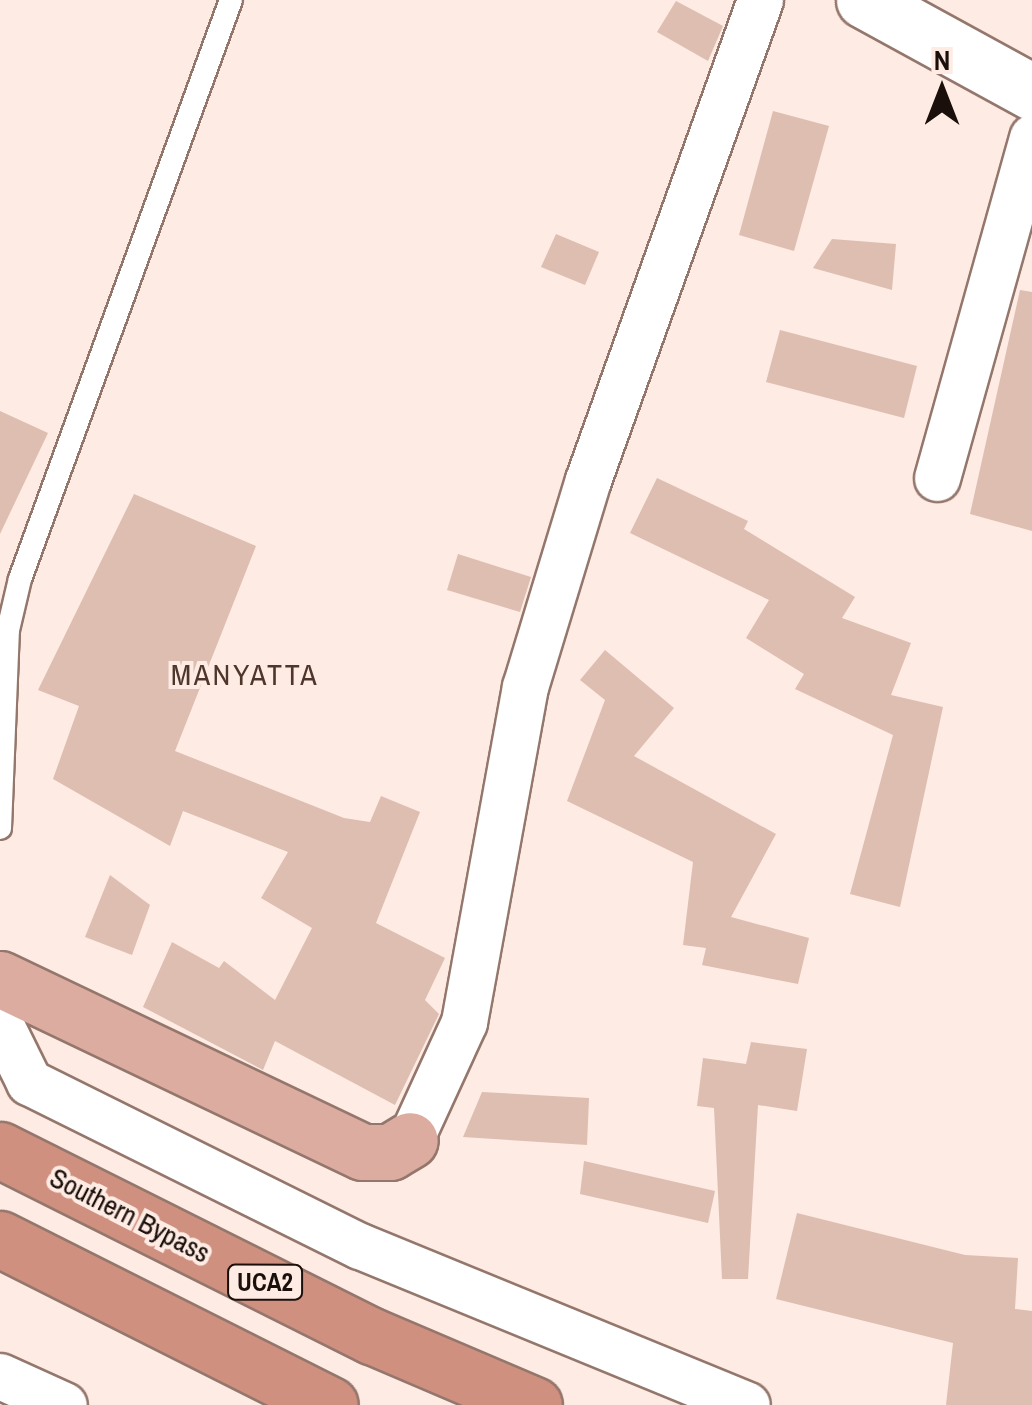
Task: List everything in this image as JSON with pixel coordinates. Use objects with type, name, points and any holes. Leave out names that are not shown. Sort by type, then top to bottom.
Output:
[{"type":"highway","name":"Southern Bypass","points":[[0,1150],[372,1336],[534,1405]]},
{"type":"highway","points":[[0,1240],[330,1405]]},
{"type":"main road","points":[[864,0],[1032,92]]},
{"type":"main road","points":[[0,979],[363,1152],[390,1152],[410,1140]]},
{"type":"street","points":[[410,1140],[464,1022],[525,687],[559,574],[760,0]]},
{"type":"street","points":[[937,478],[1032,137]]},
{"type":"street","points":[[0,1023],[29,1082],[360,1246],[747,1405]]},
{"type":"street","points":[[0,1376],[64,1405]]},
{"type":"lane","points":[[0,828],[8,630],[20,579],[232,0]]},
{"type":"building","points":[[676,1],[723,26],[708,61],[657,32]]},
{"type":"building","points":[[773,111],[829,126],[794,251],[739,235]]},
{"type":"building","points":[[556,234],[599,252],[585,285],[541,267]]},
{"type":"building","points":[[832,239],[896,244],[892,290],[813,268]]},
{"type":"building","points":[[1020,290],[1032,292],[1032,531],[970,514]]},
{"type":"building","points":[[780,330],[917,366],[904,418],[766,382]]},
{"type":"building","points":[[0,411],[48,433],[0,534]]},
{"type":"building","points":[[657,478],[748,521],[744,529],[855,597],[842,618],[911,643],[891,695],[943,707],[900,907],[850,894],[893,735],[795,689],[804,674],[746,638],[769,600],[630,533]]},
{"type":"building","points":[[134,494],[256,546],[175,751],[344,818],[370,822],[381,796],[420,812],[376,923],[445,958],[425,1000],[439,1014],[395,1105],[275,1041],[263,1070],[143,1007],[172,942],[219,968],[224,961],[275,1000],[312,928],[261,898],[288,852],[183,811],[170,846],[53,779],[79,706],[38,690]]},
{"type":"building","points":[[458,554],[531,577],[520,612],[447,590]]},
{"type":"building","points":[[605,650],[674,708],[634,756],[776,834],[731,917],[809,938],[798,984],[702,965],[706,948],[683,945],[693,862],[567,801],[605,700],[580,680]]},
{"type":"building","points":[[110,875],[150,905],[132,955],[85,937]]},
{"type":"building","points":[[751,1042],[807,1049],[797,1111],[758,1105],[748,1279],[722,1279],[714,1108],[697,1106],[703,1058],[746,1064]]},
{"type":"building","points":[[482,1092],[589,1098],[587,1145],[463,1137]]},
{"type":"building","points":[[584,1161],[715,1191],[708,1223],[580,1194]]},
{"type":"building","points":[[797,1213],[965,1255],[1018,1258],[1015,1309],[1032,1311],[1032,1405],[946,1405],[953,1343],[776,1299]]},
{"type":"district","name":"MANYATTA","points":[[245,674]]}]
